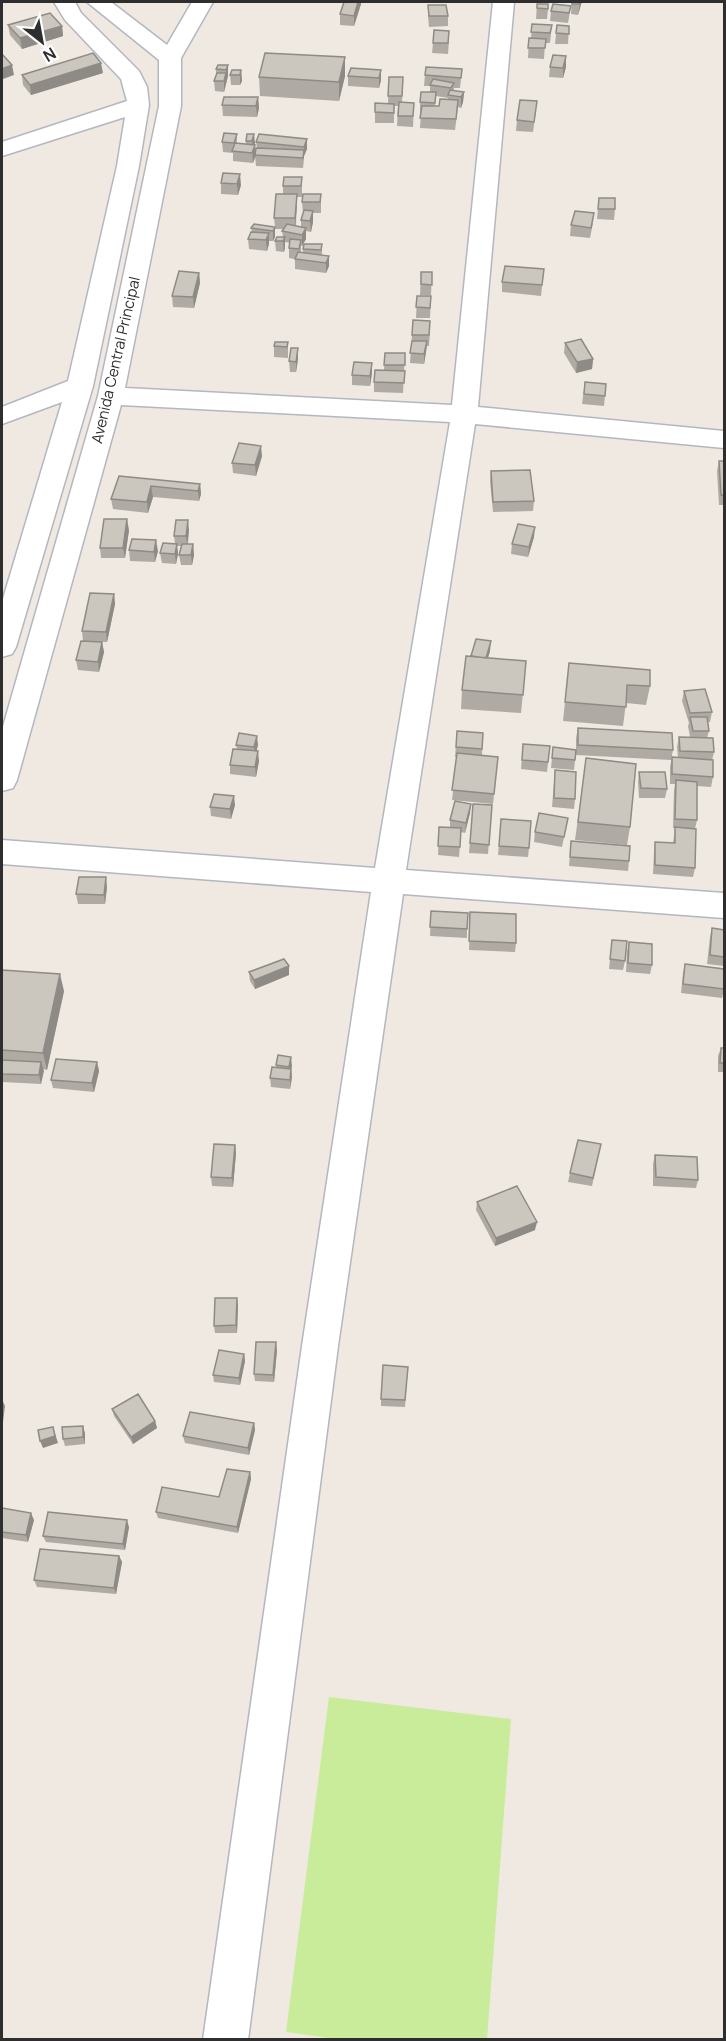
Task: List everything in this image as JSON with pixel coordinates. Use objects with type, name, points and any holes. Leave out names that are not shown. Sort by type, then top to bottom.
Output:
[{"type":"street","name":"Avenida Central Principal","points":[[2,647],[80,386],[128,166],[138,105],[136,87],[131,76],[72,16],[65,2]]},
{"type":"street","points":[[98,2],[170,58],[202,2]]},
{"type":"street","points":[[225,2040],[320,1346],[389,880],[464,414],[504,2]]},
{"type":"street","name":"Avenida Central Principal","points":[[2,780],[111,396],[170,106],[170,58]]},
{"type":"street","points":[[2,149],[138,105]]},
{"type":"street","points":[[2,416],[80,386]]},
{"type":"street","points":[[111,396],[464,414],[724,439]]},
{"type":"street","points":[[2,852],[724,906]]},
{"type":"green space","points":[[329,1697],[511,1719],[487,2039],[343,2040],[286,2032]]},
{"type":"building","points":[[344,2],[358,2],[354,16],[340,14]]},
{"type":"building","points":[[537,4],[548,4],[548,9],[537,8]]},
{"type":"building","points":[[553,4],[571,6],[569,13],[551,11]]},
{"type":"building","points":[[428,5],[446,5],[448,16],[429,16]]},
{"type":"building","points":[[50,13],[62,26],[20,38],[8,25]]},
{"type":"building","points":[[532,24],[552,25],[550,33],[531,32]]},
{"type":"building","points":[[557,25],[569,26],[569,34],[556,33]]},
{"type":"building","points":[[434,30],[449,31],[448,43],[433,43]]},
{"type":"building","points":[[529,38],[546,39],[545,48],[528,48]]},
{"type":"building","points":[[93,53],[101,63],[30,85],[22,75]]},
{"type":"building","points":[[265,53],[345,57],[339,82],[259,77]]},
{"type":"building","points":[[2,54],[12,65],[2,69]]},
{"type":"building","points":[[553,55],[566,56],[563,68],[550,67]]},
{"type":"building","points":[[218,65],[228,65],[226,70],[216,69]]},
{"type":"building","points":[[426,67],[462,69],[461,78],[425,75]]},
{"type":"building","points":[[351,68],[381,70],[379,78],[348,76]]},
{"type":"building","points":[[232,70],[241,70],[240,75],[230,75]]},
{"type":"building","points":[[217,73],[226,73],[224,81],[214,81]]},
{"type":"building","points":[[389,77],[403,77],[402,96],[388,96]]},
{"type":"building","points":[[433,79],[454,83],[451,88],[430,85]]},
{"type":"building","points":[[450,90],[464,92],[461,97],[448,95]]},
{"type":"building","points":[[421,92],[436,92],[435,103],[420,102]]},
{"type":"building","points":[[224,97],[258,97],[256,106],[222,105]]},
{"type":"building","points":[[440,99],[458,100],[456,119],[420,118],[422,106],[439,106]]},
{"type":"building","points":[[520,100],[537,101],[534,122],[517,120]]},
{"type":"building","points":[[399,102],[414,103],[413,116],[398,116]]},
{"type":"building","points":[[375,103],[394,104],[394,113],[375,112]]},
{"type":"building","points":[[224,133],[237,134],[234,143],[222,142]]},
{"type":"building","points":[[247,134],[254,134],[252,141],[246,141]]},
{"type":"building","points":[[259,134],[307,139],[304,147],[256,142]]},
{"type":"building","points":[[235,143],[255,145],[252,153],[232,151]]},
{"type":"building","points":[[256,148],[304,150],[303,158],[255,155]]},
{"type":"building","points":[[223,173],[240,174],[237,184],[221,183]]},
{"type":"building","points":[[284,177],[302,177],[301,186],[283,186]]},
{"type":"building","points":[[276,194],[297,194],[295,218],[274,218]]},
{"type":"building","points":[[303,194],[321,194],[320,202],[302,202]]},
{"type":"building","points":[[599,198],[615,198],[615,209],[598,209]]},
{"type":"building","points":[[304,210],[313,211],[310,221],[301,220]]},
{"type":"building","points":[[575,211],[594,213],[591,228],[571,225]]},
{"type":"building","points":[[254,224],[275,227],[273,231],[251,228]]},
{"type":"building","points":[[287,224],[306,228],[302,235],[282,231]]},
{"type":"building","points":[[251,232],[269,233],[266,240],[248,239]]},
{"type":"building","points":[[277,237],[285,237],[283,241],[275,241]]},
{"type":"building","points":[[290,239],[301,240],[299,249],[289,248]]},
{"type":"building","points":[[304,244],[322,244],[321,250],[303,249]]},
{"type":"building","points":[[298,252],[329,256],[326,263],[295,259]]},
{"type":"building","points":[[505,266],[544,269],[542,285],[502,282]]},
{"type":"building","points":[[179,271],[199,273],[193,297],[172,296]]},
{"type":"building","points":[[421,272],[432,272],[432,285],[421,284]]},
{"type":"building","points":[[417,296],[431,296],[430,308],[416,307]]},
{"type":"building","points":[[413,320],[430,321],[429,335],[412,335]]},
{"type":"building","points":[[581,339],[593,359],[577,362],[565,343]]},
{"type":"building","points":[[412,341],[427,341],[424,354],[410,353]]},
{"type":"building","points":[[275,342],[288,342],[287,347],[274,346]]},
{"type":"building","points":[[291,348],[298,348],[296,362],[289,361]]},
{"type":"building","points":[[385,353],[405,353],[405,365],[384,365]]},
{"type":"building","points":[[354,362],[372,363],[370,376],[352,375]]},
{"type":"building","points":[[375,370],[405,371],[404,383],[374,382]]},
{"type":"building","points":[[585,382],[606,384],[605,396],[584,394]]},
{"type":"building","points":[[239,443],[261,446],[255,465],[232,463]]},
{"type":"building","points":[[719,461],[724,461],[724,495],[721,495]]},
{"type":"building","points":[[530,470],[534,501],[493,502],[491,471]]},
{"type":"building","points":[[119,476],[200,484],[198,491],[151,486],[147,502],[111,499]]},
{"type":"building","points":[[104,519],[127,519],[123,548],[100,548]]},
{"type":"building","points":[[176,520],[188,520],[186,536],[174,536]]},
{"type":"building","points":[[518,524],[535,527],[529,547],[512,544]]},
{"type":"building","points":[[132,539],[156,540],[154,552],[129,550]]},
{"type":"building","points":[[163,543],[177,544],[175,554],[160,553]]},
{"type":"building","points":[[182,544],[193,544],[191,555],[179,555]]},
{"type":"building","points":[[90,593],[114,594],[106,632],[82,631]]},
{"type":"building","points":[[476,639],[491,641],[486,658],[471,656]]},
{"type":"building","points":[[81,641],[102,642],[98,662],[76,660]]},
{"type":"building","points":[[466,656],[526,661],[523,695],[462,690]]},
{"type":"building","points":[[569,663],[650,670],[650,686],[627,685],[626,707],[565,702]]},
{"type":"building","points":[[705,689],[712,712],[690,713],[684,691]]},
{"type":"building","points":[[690,717],[707,717],[709,731],[693,731]]},
{"type":"building","points":[[578,728],[672,733],[673,750],[578,745]]},
{"type":"building","points":[[457,731],[483,733],[482,749],[456,747]]},
{"type":"building","points":[[239,733],[257,736],[254,747],[236,745]]},
{"type":"building","points":[[679,737],[713,738],[714,752],[680,751]]},
{"type":"building","points":[[523,744],[550,746],[548,762],[522,760]]},
{"type":"building","points":[[553,747],[576,750],[575,760],[552,758]]},
{"type":"building","points":[[233,749],[258,751],[255,767],[230,765]]},
{"type":"building","points":[[457,753],[498,757],[494,794],[452,790]]},
{"type":"building","points":[[672,757],[713,760],[713,777],[672,774]]},
{"type":"building","points":[[586,758],[636,764],[630,827],[578,822]]},
{"type":"building","points":[[555,770],[576,772],[575,799],[554,798]]},
{"type":"building","points":[[639,772],[665,772],[667,789],[641,788]]},
{"type":"building","points":[[676,780],[697,782],[697,820],[675,819]]},
{"type":"building","points":[[214,794],[234,796],[230,809],[210,807]]},
{"type":"building","points":[[455,801],[471,804],[466,823],[450,820]]},
{"type":"building","points":[[473,804],[492,805],[489,845],[470,843]]},
{"type":"building","points":[[539,813],[568,818],[564,837],[535,832]]},
{"type":"building","points":[[501,819],[531,821],[529,848],[499,846]]},
{"type":"building","points":[[439,827],[461,828],[460,847],[438,846]]},
{"type":"building","points":[[675,827],[696,829],[695,868],[655,865],[655,842],[675,843]]},
{"type":"building","points":[[571,841],[630,846],[629,861],[570,857]]},
{"type":"building","points":[[79,877],[106,877],[104,895],[76,894]]},
{"type":"building","points":[[431,911],[468,913],[467,929],[430,927]]},
{"type":"building","points":[[470,912],[516,914],[516,943],[469,941]]},
{"type":"building","points":[[712,928],[724,930],[724,957],[710,955]]},
{"type":"building","points":[[612,940],[627,941],[625,961],[610,959]]},
{"type":"building","points":[[629,942],[652,944],[652,965],[628,963]]},
{"type":"building","points":[[284,959],[289,966],[254,980],[249,972]]},
{"type":"building","points":[[685,964],[724,969],[724,989],[683,984]]},
{"type":"building","points":[[2,970],[60,974],[43,1053],[2,1050]]},
{"type":"building","points":[[721,1048],[724,1048],[724,1063],[720,1063]]},
{"type":"building","points":[[278,1055],[291,1057],[289,1067],[276,1065]]},
{"type":"building","points":[[56,1059],[97,1062],[92,1083],[51,1080]]},
{"type":"building","points":[[2,1060],[41,1062],[39,1075],[2,1074]]},
{"type":"building","points":[[272,1067],[291,1069],[290,1080],[270,1078]]},
{"type":"building","points":[[578,1140],[601,1144],[593,1178],[570,1173]]},
{"type":"building","points":[[214,1144],[235,1145],[232,1178],[211,1177]]},
{"type":"building","points":[[655,1155],[697,1157],[698,1180],[656,1177]]},
{"type":"building","points":[[517,1186],[537,1222],[496,1238],[477,1202]]},
{"type":"building","points":[[215,1298],[237,1298],[236,1325],[214,1326]]},
{"type":"building","points":[[256,1342],[276,1342],[273,1375],[254,1374]]},
{"type":"building","points":[[219,1350],[244,1354],[239,1378],[213,1375]]},
{"type":"building","points":[[383,1365],[408,1367],[405,1400],[381,1399]]},
{"type":"building","points":[[138,1394],[155,1421],[131,1437],[112,1409]]},
{"type":"building","points":[[190,1412],[254,1423],[248,1448],[183,1436]]},
{"type":"building","points":[[83,1426],[83,1437],[63,1439],[62,1427]]},
{"type":"building","points":[[53,1427],[55,1436],[40,1441],[38,1430]]},
{"type":"building","points":[[227,1469],[250,1472],[237,1527],[156,1512],[162,1487],[219,1497]]},
{"type":"building","points":[[2,1508],[31,1513],[26,1535],[2,1532]]},
{"type":"building","points":[[48,1512],[127,1520],[123,1544],[43,1536]]},
{"type":"building","points":[[40,1549],[119,1556],[114,1588],[34,1580]]}]
